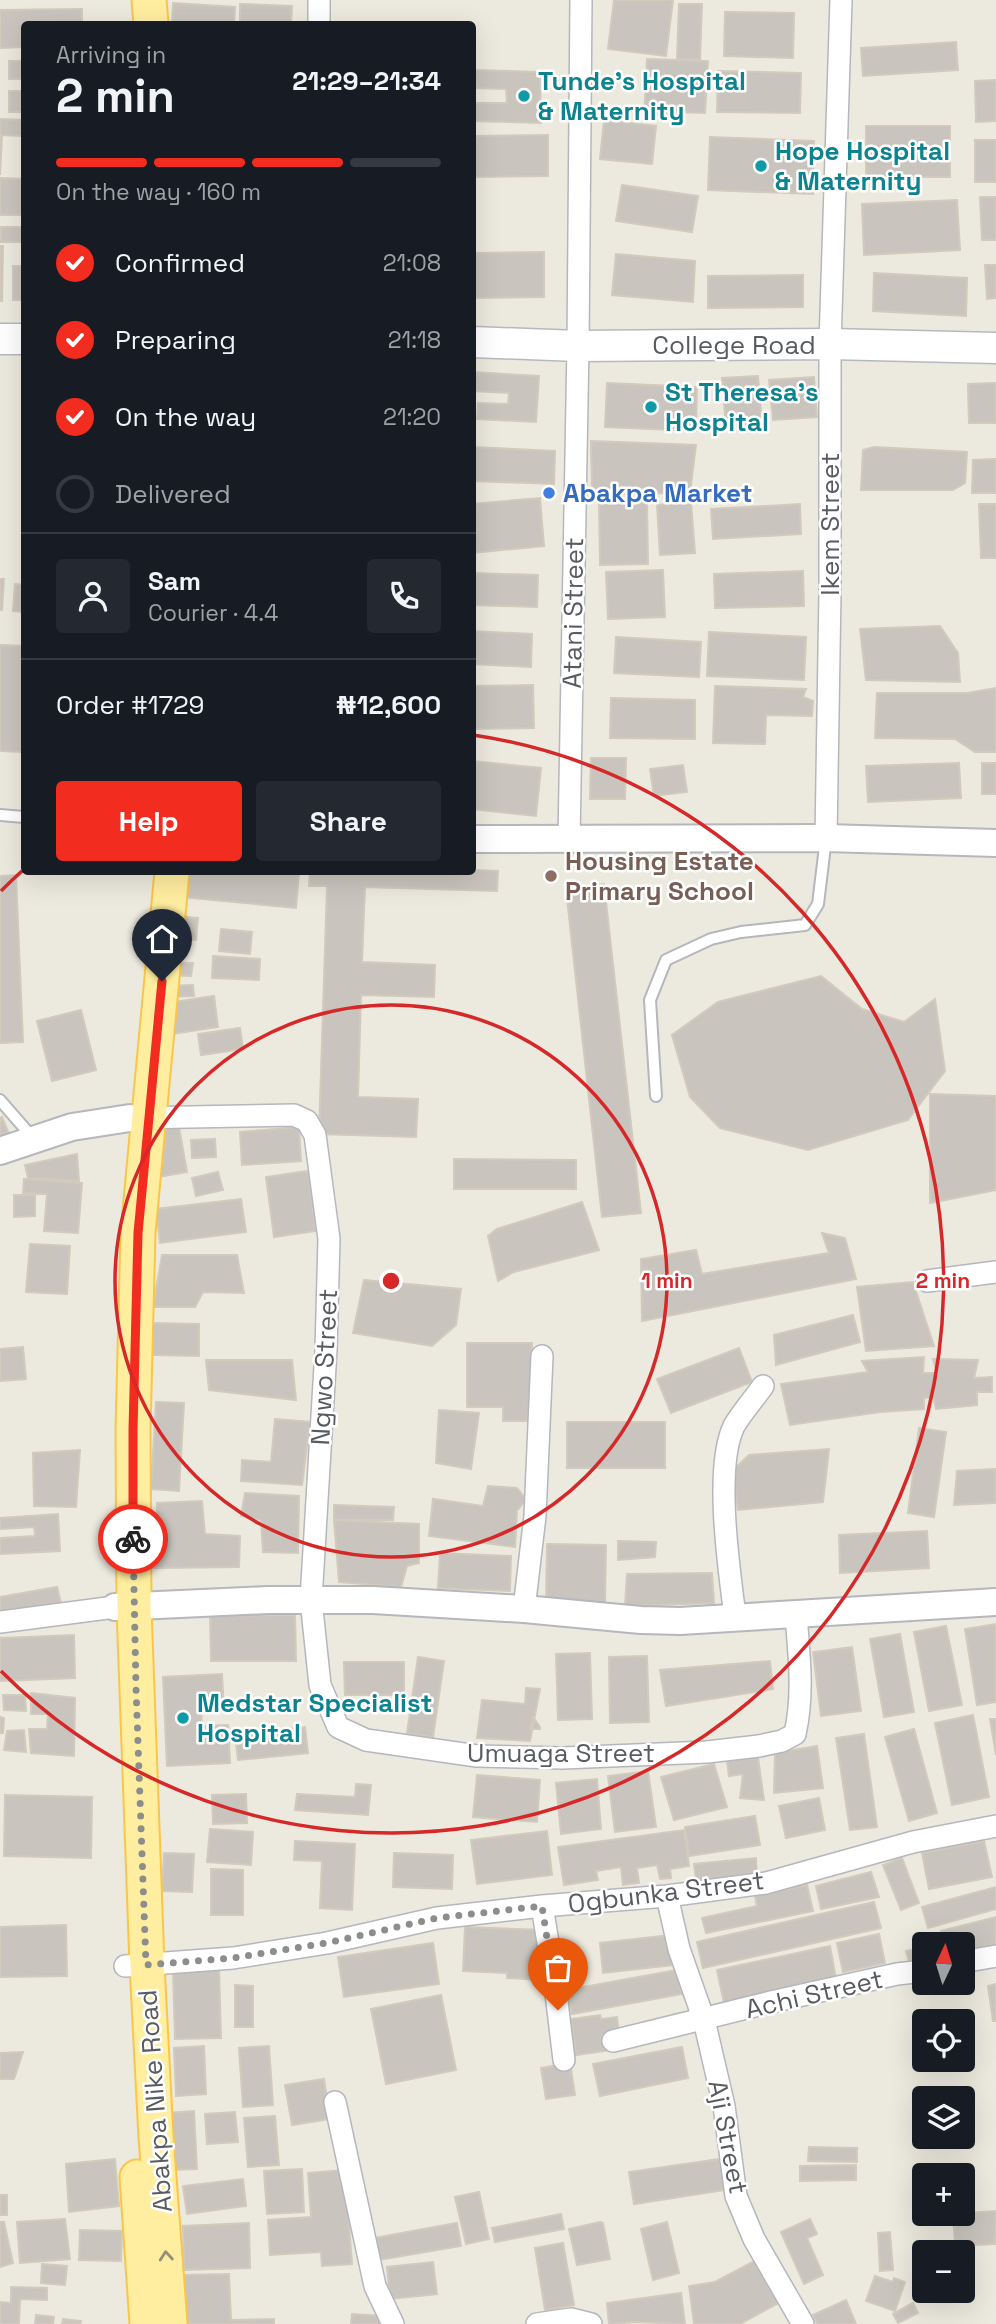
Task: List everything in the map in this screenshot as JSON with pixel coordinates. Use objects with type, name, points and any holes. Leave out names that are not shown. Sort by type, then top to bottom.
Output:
[{"type":"main road","points":[[131,0],[134,21]]},
{"type":"main road","points":[[149,0],[151,21]]},
{"type":"main road","points":[[0,339],[21,339]]},
{"type":"main road","name":"College Road","points":[[476,342],[578,346],[830,344],[996,348]]},
{"type":"main road","name":"Abakpa Nike Road","points":[[147,2324],[125,1607],[120,1333],[139,1118],[155,875]]},
{"type":"main road","name":"Abakpa Nike Road","points":[[139,1118],[172,875]]},
{"type":"main road","name":"Abakpa Nike Road","points":[[136,1966],[156,2137],[170,2324]]},
{"type":"street","points":[[319,0],[319,21]]},
{"type":"street","name":"Atani Street","points":[[569,839],[581,0]]},
{"type":"street","name":"Ikem Street","points":[[826,838],[830,344],[841,0]]},
{"type":"street","points":[[476,839],[826,838],[996,843]]},
{"type":"street","name":"Ngwo Street","points":[[139,1118],[294,1115],[307,1121],[316,1135],[329,1239],[326,1350],[311,1600]]},
{"type":"street","points":[[0,1151],[72,1127],[139,1118]]},
{"type":"street","points":[[927,1281],[996,1272]]},
{"type":"street","points":[[524,1609],[535,1516],[542,1356]]},
{"type":"street","points":[[735,1616],[724,1475],[727,1449],[734,1426],[763,1386]]},
{"type":"street","points":[[0,1622],[125,1607],[311,1600],[373,1600],[524,1609],[641,1620],[796,1615],[996,1602]]},
{"type":"street","name":"Umuaga Street","points":[[311,1600],[320,1685],[338,1727],[366,1740],[477,1756],[563,1758],[707,1752],[782,1741],[795,1734],[801,1710],[801,1670],[796,1615]]},
{"type":"street","name":"Ogbunka Street","points":[[136,1966],[233,1958],[327,1943],[437,1918],[667,1896],[766,1883],[912,1842],[996,1826]]},
{"type":"street","name":"Aji Street","points":[[667,1896],[679,1949],[704,2020],[724,2106],[736,2196],[754,2239],[803,2324]]},
{"type":"street","points":[[542,1906],[564,2060]]},
{"type":"street","points":[[975,1960],[996,1956]]},
{"type":"street","name":"Achi Street","points":[[613,2040],[784,1999],[912,1972]]},
{"type":"street","points":[[335,2102],[375,2286],[393,2324]]},
{"type":"street","points":[[537,2324],[571,2319],[591,2324]]},
{"type":"lane","points":[[0,815],[21,817]]},
{"type":"lane","points":[[656,1096],[650,1000],[666,960],[711,939],[741,932],[805,925],[818,904],[826,838]]},
{"type":"lane","points":[[0,1100],[33,1138]]},
{"type":"building","points":[[614,0],[673,0],[666,56],[608,49]]},
{"type":"building","points":[[173,3],[235,7],[234,21],[172,21]]},
{"type":"building","points":[[240,4],[292,6],[291,21],[240,21]]},
{"type":"building","points":[[679,4],[702,4],[700,60],[677,59]]},
{"type":"building","points":[[82,9],[82,21],[21,21],[21,47],[0,48],[0,10]]},
{"type":"building","points":[[725,12],[794,13],[793,58],[724,56]]},
{"type":"building","points":[[956,42],[958,70],[863,76],[861,48]]},
{"type":"building","points":[[647,59],[708,61],[705,113],[673,112],[644,119]]},
{"type":"building","points":[[9,61],[21,61],[21,79],[9,79]]},
{"type":"building","name":"Tunde's Hospital & Maternity","points":[[476,70],[540,72],[541,123],[476,121],[476,103],[507,103],[506,89],[476,88]]},
{"type":"building","points":[[718,71],[801,73],[800,113],[717,112]]},
{"type":"building","points":[[996,80],[996,121],[976,122],[975,81]]},
{"type":"building","points":[[9,91],[21,91],[21,112],[9,112]]},
{"type":"building","points":[[0,119],[21,120],[21,136],[2,135],[0,175]]},
{"type":"building","points":[[604,120],[656,126],[652,164],[600,159]]},
{"type":"building","points":[[866,126],[950,126],[950,177],[866,177]]},
{"type":"building","points":[[548,135],[548,176],[476,177],[476,136]]},
{"type":"building","name":"Hope Hospital & Maternity","points":[[710,137],[814,141],[813,194],[708,190]]},
{"type":"building","points":[[975,140],[996,140],[996,182],[975,182]]},
{"type":"building","points":[[0,178],[21,179],[21,215],[0,215]]},
{"type":"building","points":[[622,185],[698,196],[692,232],[616,221]]},
{"type":"building","points":[[980,197],[996,197],[996,240],[982,240]]},
{"type":"building","points":[[957,200],[960,250],[864,255],[862,204]]},
{"type":"building","points":[[1,227],[21,227],[21,242],[1,242]]},
{"type":"building","points":[[0,246],[3,246],[2,301],[0,301]]},
{"type":"building","points":[[544,252],[544,297],[476,298],[476,253]]},
{"type":"building","points":[[616,254],[695,261],[693,302],[612,295]]},
{"type":"building","points":[[985,265],[996,265],[996,298],[987,299]]},
{"type":"building","points":[[13,266],[21,266],[21,300],[13,300]]},
{"type":"building","points":[[874,273],[967,278],[966,316],[873,311]]},
{"type":"building","points":[[803,275],[803,307],[708,308],[708,276]]},
{"type":"building","points":[[476,372],[539,376],[536,422],[477,419],[478,403],[508,404],[509,393],[476,391]]},
{"type":"building","points":[[758,376],[762,424],[726,427],[722,378]]},
{"type":"building","points":[[814,377],[817,417],[773,420],[769,380]]},
{"type":"building","name":"St Theresa's Hospital","points":[[607,383],[697,387],[696,431],[605,427]]},
{"type":"building","points":[[996,383],[996,423],[969,423],[968,384]]},
{"type":"building","points":[[591,441],[696,445],[690,493],[592,494]]},
{"type":"building","points":[[476,447],[555,451],[554,484],[476,481]]},
{"type":"building","points":[[874,447],[967,452],[965,483],[953,490],[861,490],[863,450]]},
{"type":"building","points":[[996,459],[996,493],[972,493],[973,460]]},
{"type":"building","points":[[540,498],[544,546],[476,553],[476,504]]},
{"type":"building","points":[[647,501],[648,564],[600,565],[599,502]]},
{"type":"building","points":[[691,502],[695,553],[660,555],[657,505]]},
{"type":"building","points":[[800,504],[801,534],[713,539],[711,509]]},
{"type":"building","points":[[979,504],[996,504],[996,558],[981,558]]},
{"type":"building","points":[[663,570],[665,617],[608,619],[606,572]]},
{"type":"building","points":[[803,571],[804,606],[715,608],[714,574]]},
{"type":"building","points":[[476,573],[538,575],[537,607],[476,605]]},
{"type":"building","points":[[0,579],[4,579],[2,610],[0,610]]},
{"type":"building","points":[[15,584],[21,585],[21,612],[13,611]]},
{"type":"building","points":[[940,626],[958,653],[960,682],[866,680],[860,629]]},
{"type":"building","points":[[476,631],[532,634],[531,667],[476,664]]},
{"type":"building","points":[[709,632],[806,637],[804,680],[707,676]]},
{"type":"building","points":[[616,637],[701,642],[699,677],[614,673]]},
{"type":"building","points":[[0,645],[21,646],[21,752],[0,751]]},
{"type":"building","points":[[533,685],[534,728],[476,729],[476,686]]},
{"type":"building","points":[[715,686],[806,689],[803,697],[813,701],[812,716],[766,715],[765,744],[713,743]]},
{"type":"building","points":[[996,688],[996,752],[975,752],[955,739],[875,738],[877,693],[967,693]]},
{"type":"building","points":[[611,698],[695,700],[695,739],[610,738]]},
{"type":"building","points":[[591,758],[626,758],[625,799],[590,799]]},
{"type":"building","points":[[476,761],[541,768],[536,816],[476,809]]},
{"type":"building","points":[[959,763],[961,798],[868,802],[866,766]]},
{"type":"building","points":[[982,763],[996,763],[996,794],[982,794]]},
{"type":"building","points":[[683,765],[687,792],[654,796],[650,769]]},
{"type":"building","points":[[476,870],[498,871],[497,891],[365,887],[362,962],[435,965],[434,997],[361,995],[358,1097],[418,1099],[416,1137],[319,1134],[327,886],[309,886],[310,875],[476,875]]},
{"type":"building","points":[[16,875],[23,1042],[0,1043],[0,876]]},
{"type":"building","points":[[186,875],[299,875],[296,908],[183,897]]},
{"type":"building","points":[[604,884],[641,1213],[602,1217],[566,889]]},
{"type":"building","points":[[171,916],[198,918],[196,940],[169,938]]},
{"type":"building","points":[[221,929],[252,932],[250,954],[219,951]]},
{"type":"building","points":[[213,956],[260,959],[259,980],[212,978]]},
{"type":"building","points":[[166,963],[193,963],[191,976],[164,975]]},
{"type":"building","points":[[821,976],[862,1009],[904,1022],[935,999],[945,1071],[908,1120],[808,1150],[720,1128],[690,1097],[672,1035],[718,1002]]},
{"type":"building","points":[[193,985],[194,996],[165,997],[164,986]]},
{"type":"building","points":[[214,996],[218,1027],[165,1035],[160,1004]]},
{"type":"building","points":[[81,1010],[96,1070],[52,1081],[37,1021]]},
{"type":"building","points":[[240,1028],[243,1049],[201,1055],[198,1034]]},
{"type":"building","points":[[930,1094],[996,1096],[996,1190],[930,1203]]},
{"type":"building","points":[[2,1117],[9,1134],[0,1138],[0,1118]]},
{"type":"building","points":[[179,1127],[187,1172],[158,1177],[150,1132]]},
{"type":"building","points":[[299,1127],[301,1161],[242,1165],[240,1132]]},
{"type":"building","points":[[215,1139],[216,1157],[192,1158],[191,1140]]},
{"type":"building","points":[[77,1154],[79,1181],[28,1178],[25,1165]]},
{"type":"building","points":[[454,1159],[576,1160],[576,1189],[454,1189]]},
{"type":"building","points":[[308,1171],[316,1231],[274,1237],[266,1177]]},
{"type":"building","points":[[218,1172],[223,1190],[196,1196],[192,1178]]},
{"type":"building","points":[[24,1179],[82,1183],[78,1233],[44,1231],[47,1194],[23,1193]]},
{"type":"building","points":[[14,1195],[35,1195],[35,1216],[14,1217]]},
{"type":"building","points":[[241,1199],[246,1232],[160,1243],[156,1209]]},
{"type":"building","points":[[582,1202],[599,1250],[514,1272],[498,1281],[488,1236],[497,1229]]},
{"type":"building","points":[[822,1233],[845,1238],[856,1279],[642,1321],[641,1259],[696,1250],[702,1274],[829,1253]]},
{"type":"building","points":[[30,1244],[70,1246],[67,1294],[26,1292]]},
{"type":"building","points":[[162,1255],[237,1255],[244,1293],[203,1292],[195,1307],[153,1307]]},
{"type":"building","points":[[364,1280],[461,1289],[456,1325],[432,1346],[353,1333]]},
{"type":"building","points":[[913,1282],[934,1346],[866,1351],[857,1287]]},
{"type":"building","points":[[853,1315],[860,1342],[776,1365],[774,1335]]},
{"type":"building","points":[[153,1323],[199,1324],[199,1356],[153,1355]]},
{"type":"building","points":[[467,1343],[532,1343],[532,1421],[503,1421],[503,1407],[467,1407]]},
{"type":"building","points":[[23,1347],[26,1379],[0,1381],[0,1349]]},
{"type":"building","points":[[739,1348],[752,1382],[671,1413],[657,1379]]},
{"type":"building","points":[[924,1357],[923,1373],[937,1373],[933,1359],[978,1360],[974,1378],[992,1377],[992,1392],[977,1392],[977,1405],[936,1409],[933,1397],[924,1398],[924,1409],[880,1412],[790,1425],[781,1384],[868,1372],[862,1361]]},
{"type":"building","points":[[206,1360],[292,1360],[296,1400],[209,1390]]},
{"type":"building","points":[[156,1402],[184,1403],[179,1491],[151,1489]]},
{"type":"building","points":[[439,1410],[479,1413],[471,1469],[436,1463]]},
{"type":"building","points":[[275,1419],[310,1422],[302,1485],[241,1481],[242,1460],[271,1462]]},
{"type":"building","points":[[567,1422],[665,1422],[665,1468],[567,1468]]},
{"type":"building","points":[[919,1428],[946,1432],[934,1517],[908,1513]]},
{"type":"building","points":[[829,1449],[823,1502],[738,1510],[732,1471],[749,1455]]},
{"type":"building","points":[[80,1450],[76,1507],[34,1506],[33,1453]]},
{"type":"building","points":[[996,1469],[996,1503],[954,1505],[957,1471]]},
{"type":"building","points":[[488,1486],[517,1488],[526,1499],[517,1511],[515,1547],[429,1536],[433,1499],[483,1506]]},
{"type":"building","points":[[245,1493],[299,1496],[298,1553],[263,1552],[261,1520],[241,1516]]},
{"type":"building","points":[[202,1501],[205,1534],[240,1536],[239,1567],[154,1568],[157,1503]]},
{"type":"building","points":[[334,1505],[394,1507],[393,1520],[334,1520]]},
{"type":"building","points":[[58,1514],[60,1551],[0,1554],[0,1538],[35,1536],[34,1527],[0,1529],[0,1518]]},
{"type":"building","points":[[334,1520],[419,1524],[419,1563],[407,1566],[401,1587],[339,1582]]},
{"type":"building","points":[[927,1531],[929,1568],[840,1573],[839,1535]]},
{"type":"building","points":[[618,1541],[656,1542],[655,1557],[618,1560]]},
{"type":"building","points":[[547,1544],[606,1545],[605,1603],[546,1603]]},
{"type":"building","points":[[440,1553],[511,1556],[510,1591],[438,1588]]},
{"type":"building","points":[[712,1573],[714,1603],[625,1606],[627,1574]]},
{"type":"building","points":[[57,1587],[61,1603],[0,1615],[0,1597]]},
{"type":"building","points":[[295,1615],[296,1661],[211,1661],[210,1616]]},
{"type":"building","points":[[996,1624],[996,1702],[977,1705],[965,1629]]},
{"type":"building","points":[[946,1626],[962,1705],[929,1711],[914,1632]]},
{"type":"building","points":[[900,1634],[914,1712],[884,1717],[870,1639]]},
{"type":"building","points":[[74,1635],[75,1678],[0,1681],[0,1638]]},
{"type":"building","points":[[852,1647],[861,1711],[821,1716],[813,1652]]},
{"type":"building","points":[[590,1653],[592,1719],[558,1720],[556,1654]]},
{"type":"building","points":[[647,1656],[649,1722],[610,1723],[609,1657]]},
{"type":"building","points":[[418,1657],[444,1661],[433,1737],[407,1733]]},
{"type":"building","points":[[770,1661],[773,1689],[666,1706],[660,1670]]},
{"type":"building","points":[[344,1662],[404,1662],[404,1695],[345,1695]]},
{"type":"building","name":"Medstar Specialist Hospital","points":[[222,1674],[224,1711],[201,1712],[202,1726],[228,1725],[230,1763],[167,1766],[163,1677]]},
{"type":"building","points":[[526,1688],[540,1689],[530,1741],[477,1738],[482,1700],[525,1704]]},
{"type":"building","points":[[31,1693],[75,1698],[74,1756],[31,1753],[29,1729],[47,1729],[48,1714],[31,1714]]},
{"type":"building","points":[[3,1695],[25,1695],[26,1711],[4,1710]]},
{"type":"building","points":[[973,1715],[989,1797],[952,1805],[935,1723]]},
{"type":"building","points":[[0,1717],[4,1718],[3,1733],[0,1733]]},
{"type":"building","points":[[533,1717],[540,1727],[540,1729],[530,1729]]},
{"type":"building","points":[[990,1719],[996,1719],[996,1755]]},
{"type":"building","points":[[305,1727],[308,1753],[238,1760],[235,1735]]},
{"type":"building","points":[[914,1729],[937,1813],[909,1821],[885,1737]]},
{"type":"building","points":[[24,1730],[26,1752],[4,1750],[7,1731]]},
{"type":"building","points":[[864,1734],[877,1827],[850,1830],[836,1738]]},
{"type":"building","points":[[817,1746],[823,1788],[774,1793],[775,1753]]},
{"type":"building","points":[[758,1758],[764,1800],[740,1798],[743,1774],[729,1776],[727,1761]]},
{"type":"building","points":[[714,1764],[727,1807],[674,1820],[661,1777]]},
{"type":"building","points":[[648,1771],[656,1827],[615,1832],[608,1776]]},
{"type":"building","points":[[477,1775],[540,1780],[537,1822],[473,1817]]},
{"type":"building","points":[[597,1779],[601,1829],[561,1834],[556,1783]]},
{"type":"building","points":[[356,1784],[371,1785],[368,1815],[295,1810],[297,1794],[355,1797]]},
{"type":"building","points":[[246,1794],[247,1823],[213,1824],[212,1795]]},
{"type":"building","points":[[5,1795],[92,1797],[91,1858],[4,1856]]},
{"type":"building","points":[[819,1798],[825,1830],[786,1838],[779,1806]]},
{"type":"building","points":[[755,1816],[760,1845],[689,1856],[685,1827]]},
{"type":"building","points":[[210,1829],[253,1832],[251,1865],[207,1862]]},
{"type":"building","points":[[684,1830],[689,1866],[670,1869],[671,1878],[660,1879],[657,1865],[637,1868],[639,1883],[623,1885],[621,1867],[596,1871],[598,1880],[564,1885],[558,1847]]},
{"type":"building","points":[[547,1831],[552,1875],[477,1884],[471,1840]]},
{"type":"building","points":[[295,1841],[355,1844],[352,1910],[320,1908],[322,1861],[294,1860]]},
{"type":"building","points":[[984,1841],[992,1877],[929,1889],[922,1853]]},
{"type":"building","points":[[164,1853],[194,1854],[192,1892],[162,1891]]},
{"type":"building","points":[[394,1853],[453,1855],[452,1889],[393,1887]]},
{"type":"building","points":[[756,1858],[757,1875],[696,1881],[694,1864]]},
{"type":"building","points":[[902,1858],[919,1903],[901,1910],[883,1865]]},
{"type":"building","points":[[211,1869],[243,1870],[243,1915],[211,1915]]},
{"type":"building","points":[[871,1872],[879,1897],[821,1909],[816,1886]]},
{"type":"building","points":[[807,1885],[813,1911],[706,1933],[702,1918],[757,1906],[755,1896]]},
{"type":"building","points":[[996,1887],[996,1909],[928,1928],[922,1907]]},
{"type":"building","points":[[874,1902],[881,1928],[703,1968],[697,1942]]},
{"type":"building","points":[[996,1917],[996,1944],[975,1949],[975,1932],[941,1931]]},
{"type":"building","points":[[66,1925],[67,1976],[0,1977],[0,1927]]},
{"type":"building","points":[[465,1927],[544,1930],[542,1980],[507,1978],[507,1973],[463,1971]]},
{"type":"building","points":[[879,1934],[885,1963],[843,1972],[837,1943]]},
{"type":"building","points":[[670,1935],[673,1965],[603,1973],[600,1943]]},
{"type":"building","points":[[433,1943],[439,1984],[344,1997],[338,1957]]},
{"type":"building","points":[[830,1946],[836,1979],[724,2003],[717,1970]]},
{"type":"building","points":[[912,1950],[912,1965],[910,1966],[906,1951]]},
{"type":"building","points":[[219,1969],[221,2038],[175,2039],[173,1970]]},
{"type":"building","points":[[677,1970],[682,1994],[572,2014],[567,1990]]},
{"type":"building","points":[[996,1984],[996,2021],[993,2021],[988,1986]]},
{"type":"building","points":[[235,1985],[253,1986],[253,2027],[235,2027]]},
{"type":"building","points":[[441,1995],[456,2070],[386,2084],[371,2009]]},
{"type":"building","points":[[600,2015],[601,2019],[617,2017],[619,2034],[603,2036],[605,2051],[576,2055],[571,2019]]},
{"type":"building","points":[[204,2046],[206,2094],[176,2096],[174,2048]]},
{"type":"building","points":[[269,2046],[273,2105],[243,2107],[239,2048]]},
{"type":"building","points":[[682,2047],[688,2078],[600,2096],[593,2064]]},
{"type":"building","points":[[23,2052],[14,2079],[0,2079],[0,2053]]},
{"type":"building","points":[[570,2063],[575,2095],[546,2099],[541,2068]]},
{"type":"building","points":[[324,2079],[330,2119],[292,2125],[285,2085]]},
{"type":"building","points":[[194,2111],[197,2169],[169,2170],[167,2113]]},
{"type":"building","points":[[235,2112],[238,2142],[207,2144],[205,2114]]},
{"type":"building","points":[[275,2116],[279,2165],[248,2167],[244,2118]]},
{"type":"building","points":[[809,2147],[857,2148],[857,2162],[808,2161]]},
{"type":"building","points":[[115,2159],[119,2206],[69,2212],[66,2164]]},
{"type":"building","points":[[720,2159],[725,2190],[634,2204],[629,2172]]},
{"type":"building","points":[[856,2165],[856,2180],[800,2181],[800,2166]]},
{"type":"building","points":[[302,2169],[304,2212],[267,2214],[264,2171]]},
{"type":"building","points":[[345,2170],[352,2264],[322,2266],[321,2252],[270,2255],[268,2220],[311,2217],[308,2173]]},
{"type":"building","points":[[243,2179],[246,2206],[187,2214],[183,2186]]},
{"type":"building","points":[[479,2192],[489,2239],[466,2244],[455,2197]]},
{"type":"building","points":[[0,2195],[7,2195],[7,2215],[0,2215]]},
{"type":"building","points":[[996,2211],[996,2244],[975,2245],[975,2240],[955,2240],[954,2226],[975,2226],[975,2212]]},
{"type":"building","points":[[561,2214],[564,2229],[495,2242],[492,2228]]},
{"type":"building","points":[[65,2219],[70,2259],[20,2263],[17,2222]]},
{"type":"building","points":[[810,2219],[817,2234],[807,2238],[823,2275],[804,2284],[781,2232]]},
{"type":"building","points":[[0,2222],[4,2222],[13,2263],[0,2267]]},
{"type":"building","points":[[667,2222],[679,2273],[653,2280],[641,2229]]},
{"type":"building","points":[[249,2223],[250,2268],[184,2270],[183,2226]]},
{"type":"building","points":[[457,2223],[461,2246],[378,2260],[374,2238]]},
{"type":"building","points":[[603,2223],[610,2259],[577,2265],[569,2229]]},
{"type":"building","points":[[80,2230],[122,2231],[121,2261],[79,2260]]},
{"type":"building","points":[[890,2232],[893,2270],[880,2271],[878,2233]]},
{"type":"building","points":[[563,2243],[574,2305],[545,2310],[535,2248]]},
{"type":"building","points":[[758,2259],[782,2301],[740,2324],[694,2324],[689,2286],[715,2282]]},
{"type":"building","points":[[433,2262],[437,2294],[390,2299],[387,2267]]},
{"type":"building","points":[[42,2264],[67,2266],[65,2285],[41,2283]]},
{"type":"building","points":[[229,2274],[231,2320],[274,2319],[274,2324],[185,2324],[183,2275]]},
{"type":"building","points":[[875,2276],[893,2282],[894,2278],[905,2282],[895,2311],[866,2301]]},
{"type":"building","points":[[11,2287],[47,2288],[47,2300],[20,2299],[19,2324],[0,2324],[0,2302],[11,2303]]},
{"type":"building","points":[[681,2293],[685,2324],[609,2324],[607,2303]]},
{"type":"building","points":[[846,2300],[856,2324],[817,2324],[813,2315]]},
{"type":"building","points":[[913,2303],[918,2313],[898,2323],[893,2314]]},
{"type":"building","points":[[352,2314],[381,2316],[381,2324],[351,2324]]},
{"type":"building","points":[[36,2315],[54,2317],[53,2324],[35,2324]]},
{"type":"building","points":[[63,2319],[81,2321],[80,2324],[62,2324]]},
{"type":"way so far","points":[[133,1539],[146,1965],[233,1958],[327,1943],[437,1918],[542,1906],[558,2010]]},
{"type":"place","name":"Tunde's Hospital & Maternity","points":[[524,96]]},
{"type":"place","name":"Hope Hospital & Maternity","points":[[761,166]]},
{"type":"place","name":"St Theresa's Hospital","points":[[651,407]]},
{"type":"place","name":"Abakpa Market","points":[[549,493]]},
{"type":"place","name":"Housing Estate Primary School","points":[[551,876]]},
{"type":"place","name":"Medstar Specialist Hospital","points":[[183,1718]]},
{"type":"route","points":[[133,1539],[138,1233],[162,981]]}]
